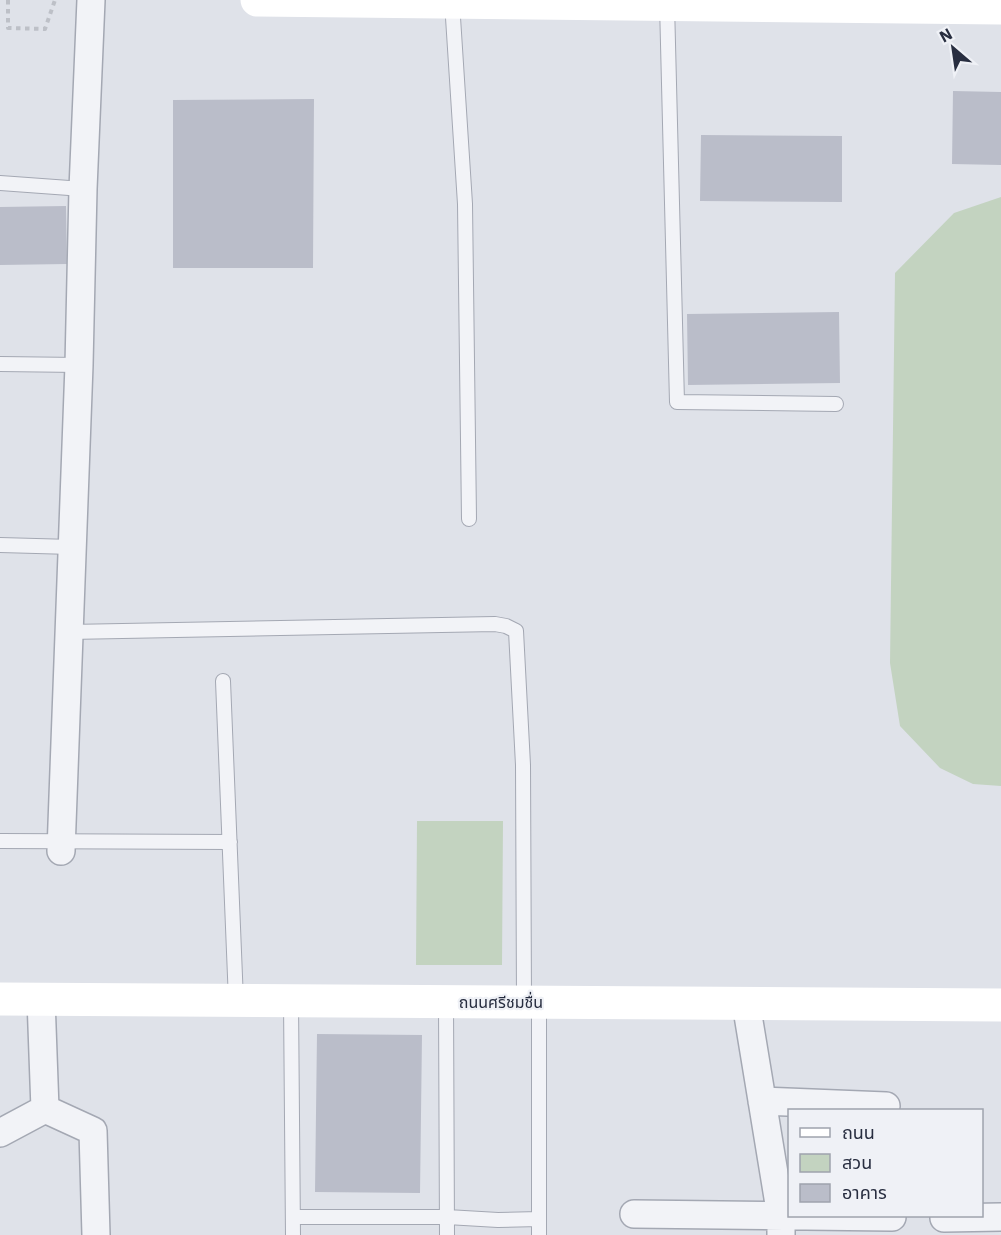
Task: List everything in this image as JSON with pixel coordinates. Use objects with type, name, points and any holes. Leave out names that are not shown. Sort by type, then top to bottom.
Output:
[{"type":"street","points":[[61,847],[79,366],[83,189],[92,0]]},
{"type":"street","points":[[257,0],[668,4],[867,3],[1001,8]]},
{"type":"street","name":"ถนนศรีชมชื่น","points":[[0,999],[1001,1005]]},
{"type":"street","points":[[41,999],[45,1109]]},
{"type":"street","points":[[746,1004],[781,1225]]},
{"type":"street","points":[[762,1101],[886,1106]]},
{"type":"street","points":[[0,1133],[45,1109]]},
{"type":"street","points":[[45,1109],[93,1131],[96,1235]]},
{"type":"street","points":[[634,1214],[781,1225],[892,1217]]},
{"type":"street","points":[[944,1218],[1001,1217]]},
{"type":"lane","points":[[431,1],[465,204],[469,519]]},
{"type":"lane","points":[[668,4],[677,402],[836,404]]},
{"type":"lane","points":[[0,183],[83,189]]},
{"type":"lane","points":[[0,364],[79,366]]},
{"type":"lane","points":[[0,545],[72,548]]},
{"type":"lane","points":[[69,632],[495,624],[506,626],[516,632],[523,765],[539,1235]]},
{"type":"lane","points":[[223,681],[236,1001]]},
{"type":"lane","points":[[0,841],[61,847],[230,842]]},
{"type":"lane","points":[[291,1001],[293,1235]]},
{"type":"lane","points":[[446,1002],[447,1235]]},
{"type":"lane","points":[[293,1216],[447,1216],[498,1220],[539,1219]]},
{"type":"path","points":[[8,0],[8,28],[45,29],[55,0]]},
{"type":"green space","points":[[1001,197],[1001,786],[973,784],[940,768],[900,726],[890,663],[895,273],[954,213]]},
{"type":"green space","points":[[417,821],[503,821],[502,965],[416,965]]},
{"type":"building","points":[[953,91],[1001,92],[1001,165],[952,164]]},
{"type":"building","points":[[314,99],[313,268],[173,268],[173,100]]},
{"type":"building","points":[[701,135],[842,136],[842,202],[700,201]]},
{"type":"building","points":[[66,206],[67,264],[0,265],[0,207]]},
{"type":"building","points":[[839,312],[840,383],[688,385],[687,314]]},
{"type":"building","points":[[317,1034],[422,1035],[420,1193],[315,1192]]}]
